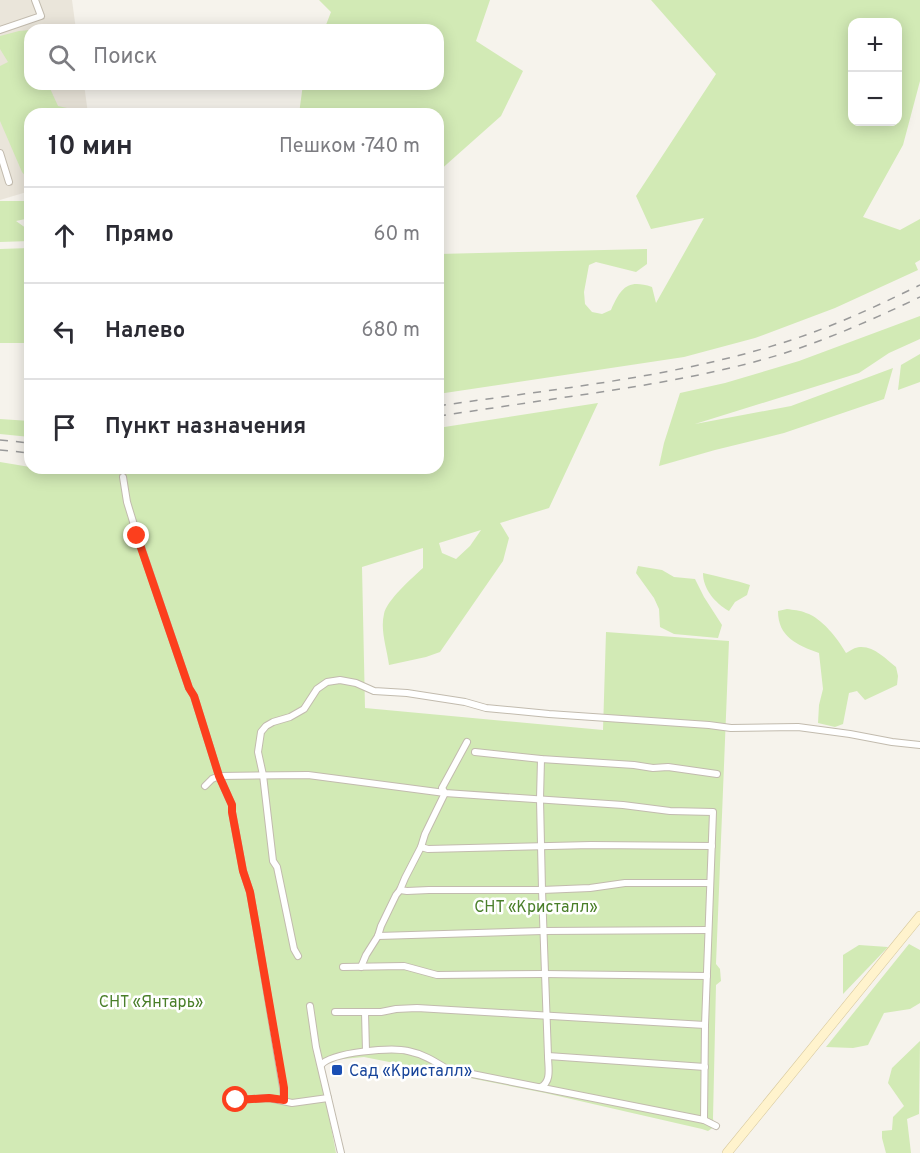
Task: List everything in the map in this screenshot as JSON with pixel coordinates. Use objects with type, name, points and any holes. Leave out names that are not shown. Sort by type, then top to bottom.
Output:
[{"type":"main road","points":[[727,1153],[920,916]]},
{"type":"street","points":[[0,30],[41,16],[35,0]]},
{"type":"street","points":[[0,153],[9,182]]},
{"type":"street","points":[[123,477],[127,502],[138,538],[189,688],[194,696],[219,776],[232,805],[237,842],[258,935],[284,1088],[284,1100]]},
{"type":"street","points":[[298,956],[294,949],[277,867],[273,861],[258,743],[261,732],[266,726],[299,713],[308,705],[320,686],[327,682],[340,680],[356,683],[374,691],[407,693],[465,702],[486,708],[731,728],[798,727],[920,745]]},
{"type":"street","points":[[445,793],[442,789],[467,742]]},
{"type":"street","points":[[475,752],[653,768],[668,767],[717,774]]},
{"type":"street","points":[[541,759],[542,890],[548,1056],[548,1080],[541,1088]]},
{"type":"street","points":[[205,786],[219,776],[308,775],[445,793],[623,805],[670,811],[713,812],[704,1120]]},
{"type":"street","points":[[361,967],[422,847],[425,834],[445,793]]},
{"type":"street","points":[[422,847],[428,849],[591,845],[712,846]]},
{"type":"street","points":[[400,890],[542,890],[590,888],[625,883],[710,884]]},
{"type":"street","points":[[378,936],[543,931],[708,930]]},
{"type":"street","points":[[343,967],[404,966],[437,975],[707,976]]},
{"type":"street","points":[[310,1006],[341,1153]]},
{"type":"street","points":[[335,1012],[381,1012],[417,1008],[705,1025]]},
{"type":"street","points":[[364,1012],[366,1051]]},
{"type":"street","points":[[321,1065],[330,1058],[347,1053],[405,1050],[424,1055],[447,1069],[704,1120],[716,1126]]},
{"type":"street","points":[[548,1056],[705,1067]]},
{"type":"street","points":[[236,1100],[269,1098],[292,1102],[328,1098]]},
{"type":"shaded area","points":[[0,0],[72,0],[75,24],[24,24],[24,90],[85,90],[87,108],[24,108],[24,193],[0,200]]},
{"type":"green space","points":[[319,0],[490,0],[476,41],[523,71],[501,116],[444,167],[444,108],[300,108],[302,90],[444,90],[444,24],[326,24],[331,12]]},
{"type":"green space","points":[[651,0],[920,0],[920,81],[903,145],[863,217],[900,230],[920,219],[920,260],[915,263],[918,270],[835,308],[755,338],[684,357],[444,393],[444,254],[647,249],[647,264],[636,272],[596,262],[589,265],[584,292],[585,304],[592,312],[602,314],[611,310],[622,291],[631,285],[652,287],[656,303],[704,218],[651,229],[636,196],[716,74]]},
{"type":"green space","points":[[24,31],[24,90],[51,90],[58,106],[67,108],[24,108],[24,174],[0,121],[0,66],[8,62],[0,49],[0,36]]},
{"type":"green space","points":[[0,201],[24,201],[24,219],[16,221],[24,227],[24,241],[0,242]]},
{"type":"green space","points":[[24,248],[24,343],[0,343],[0,249]]},
{"type":"green space","points":[[920,316],[920,339],[889,353],[859,373],[695,424],[791,406],[893,368],[884,399],[784,433],[659,466],[680,393],[725,383],[799,361]]},
{"type":"green space","points":[[920,354],[920,382],[898,390],[901,365]]},
{"type":"green space","points":[[598,403],[549,508],[500,523],[509,538],[503,561],[440,652],[389,665],[384,640],[383,620],[386,609],[400,589],[423,568],[423,548],[362,567],[365,708],[603,730],[606,632],[729,641],[716,964],[720,969],[721,981],[716,985],[714,1127],[708,1131],[545,1093],[364,1057],[332,1060],[318,1057],[336,1153],[0,1153],[0,462],[24,466],[24,474],[444,474],[444,427]],"holes":[[[481,530],[470,546],[456,559],[442,553],[439,543]]]},
{"type":"green space","points":[[0,419],[24,421],[24,436],[0,434]]},
{"type":"green space","points":[[638,566],[662,570],[674,577],[695,579],[722,625],[718,638],[674,634],[660,627],[659,609],[636,573]]},
{"type":"green space","points":[[703,573],[750,585],[747,595],[735,602],[729,611],[711,595],[705,585]]},
{"type":"green space","points":[[787,609],[804,612],[818,619],[846,653],[854,648],[865,647],[880,654],[896,667],[897,685],[865,700],[857,691],[849,693],[843,724],[835,727],[818,723],[823,689],[819,653],[803,647],[785,634],[778,611]]},
{"type":"green space","points":[[909,944],[920,950],[920,1003],[910,1009],[884,1013],[868,1045],[853,1048],[826,1047]]},
{"type":"green space","points":[[859,945],[888,947],[843,994],[843,955]]},
{"type":"green space","points":[[920,1041],[919,1114],[907,1119],[911,1153],[886,1153],[882,1131],[892,1130],[893,1117],[904,1106],[888,1083],[892,1068]]},
{"type":"railway","points":[[444,405],[655,374],[740,355],[817,331],[920,285]]},
{"type":"railway","points":[[444,415],[638,386],[736,366],[819,341],[920,297]]},
{"type":"railway","points":[[0,440],[24,442]]},
{"type":"railway","points":[[0,450],[24,452]]},
{"type":"place","name":"Сад «Кристалл»","points":[[337,1070]]},
{"type":"route","points":[[137,536],[189,688],[194,696],[219,776],[232,805],[243,871],[250,892],[256,926],[284,1088],[284,1100],[269,1098],[236,1100]]},
{"type":"park label","name":"СНТ «Кристалл»","points":[[536,906]]},
{"type":"park label","name":"СНТ «Янтарь»","points":[[151,1001]]}]
